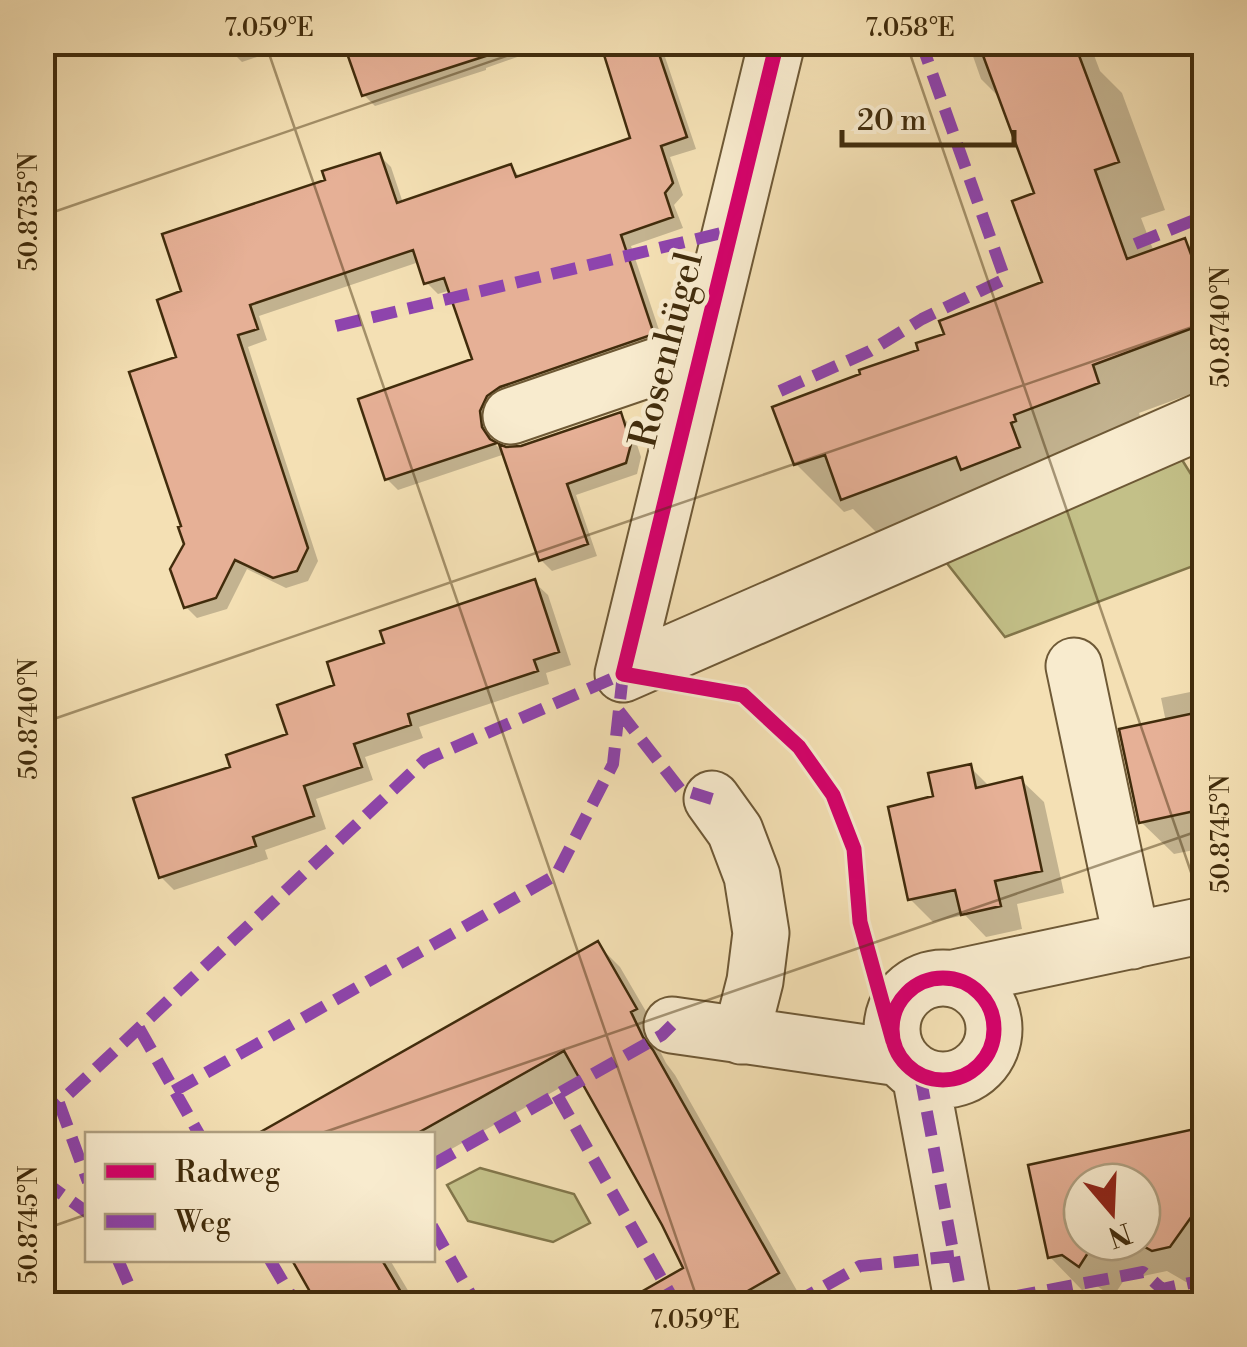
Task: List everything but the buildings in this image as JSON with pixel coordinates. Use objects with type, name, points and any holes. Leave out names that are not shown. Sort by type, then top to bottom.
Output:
[{"type":"street","name":"Rosenhügel","points":[[777,42],[623,674],[1204,420]]},
{"type":"street","points":[[511,416],[701,352]]},
{"type":"street","points":[[1074,666],[1132,940]]},
{"type":"street","points":[[712,798],[735,831],[752,876],[761,932],[755,981],[741,1036]]},
{"type":"street","points":[[962,1304],[910,1066],[893,1041],[892,1021],[898,1004],[910,990],[936,978],[954,978],[1204,925]]},
{"type":"street","points":[[672,1025],[910,1066],[938,1080],[954,1080],[984,1062],[994,1040],[995,1022],[986,998],[954,978]]},
{"type":"shaded area","points":[[1179,455],[1204,495],[1204,562],[1005,637],[942,557]]},
{"type":"shaded area","points":[[480,1168],[574,1194],[590,1223],[553,1242],[468,1221],[447,1185]]},
{"type":"marked path","points":[[780,391],[870,351],[922,319],[1005,279],[921,42]]},
{"type":"marked path","points":[[1135,244],[1204,216]]},
{"type":"marked path","points":[[336,326],[730,231]]},
{"type":"marked path","points":[[174,1091],[556,875],[613,764],[623,674]]},
{"type":"marked path","points":[[42,1119],[425,760],[623,674]]},
{"type":"marked path","points":[[619,711],[680,789],[712,799]]},
{"type":"marked path","points":[[435,1163],[662,1035],[672,1025]]},
{"type":"marked path","points":[[139,1028],[198,1132]]},
{"type":"marked path","points":[[920,1075],[963,1304]]},
{"type":"marked path","points":[[557,1095],[676,1304]]},
{"type":"marked path","points":[[59,1103],[85,1174]]},
{"type":"marked path","points":[[42,1180],[85,1211]]},
{"type":"marked path","points":[[435,1231],[476,1304]]},
{"type":"marked path","points":[[793,1304],[860,1266],[954,1256]]},
{"type":"marked path","points":[[119,1262],[137,1304]]},
{"type":"marked path","points":[[271,1262],[296,1304]]},
{"type":"marked path","points":[[975,1304],[1143,1272],[1162,1289],[1204,1280]]},
{"type":"cycle path","points":[[777,42],[623,674],[743,695],[799,747],[833,795],[854,849],[860,922],[893,1041]]},
{"type":"cycle path","points":[[943,978],[963,982],[979,993],[990,1009],[994,1029],[990,1049],[979,1065],[963,1076],[943,1080],[923,1076],[907,1065],[896,1049],[892,1029],[896,1009],[907,993],[923,982],[943,978]]}]
